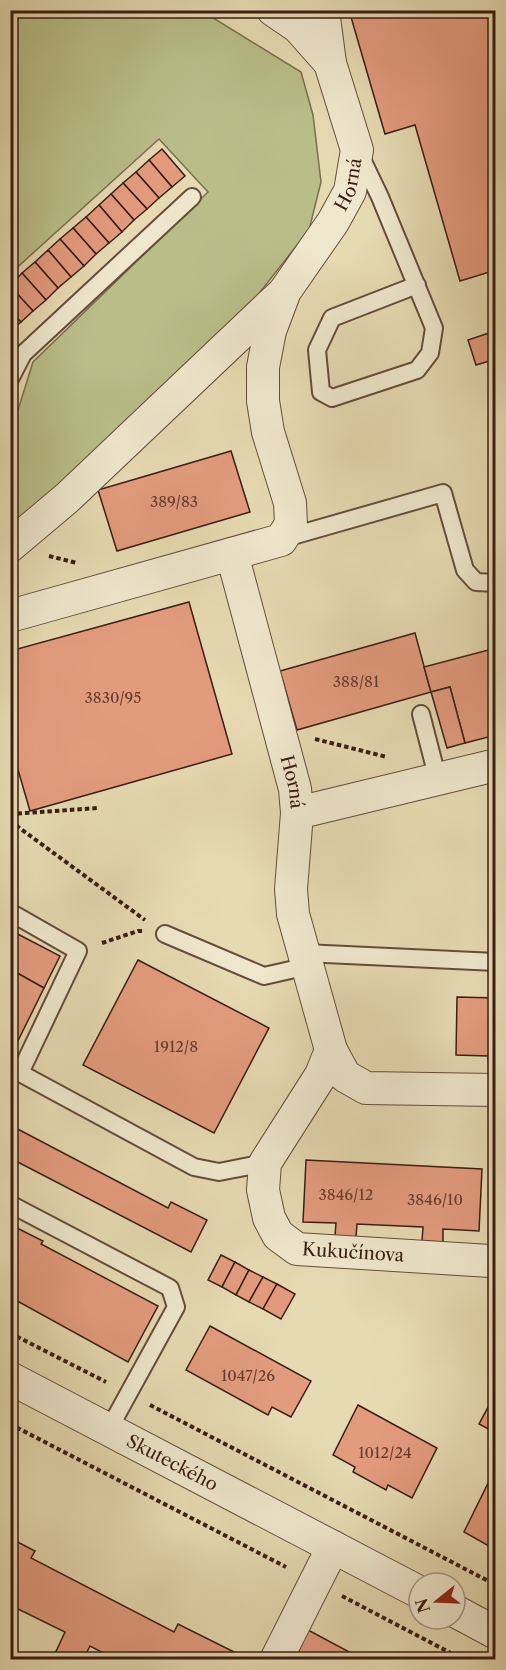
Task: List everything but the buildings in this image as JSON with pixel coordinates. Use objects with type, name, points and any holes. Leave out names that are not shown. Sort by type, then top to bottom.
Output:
[{"type":"street","name":"Horná","points":[[273,10],[298,27],[330,63]]},
{"type":"street","name":"Horná","points":[[10,546],[67,498],[285,291],[333,222],[350,191],[357,150],[330,63],[323,10]]},
{"type":"street","name":"Horná","points":[[281,540],[291,524],[290,503],[268,432],[263,401],[262,368],[270,331],[285,291]]},
{"type":"street","points":[[10,616],[281,540]]},
{"type":"street","name":"Horná","points":[[232,554],[295,789],[297,813],[495,765]]},
{"type":"street","points":[[297,813],[291,890],[297,935],[306,959],[331,1050],[345,1076],[366,1088],[495,1090]]},
{"type":"street","name":"Kukučínova","points":[[331,1050],[321,1075],[265,1164],[262,1190],[269,1218],[278,1235],[297,1249],[493,1262]]},
{"type":"street","name":"Skuteckého","points":[[10,1378],[407,1587]]},
{"type":"street","points":[[276,1659],[333,1547]]},
{"type":"street","points":[[467,1618],[495,1633]]},
{"type":"lane","points":[[357,150],[380,197],[417,285],[434,328],[430,353],[417,370],[332,398],[321,392],[317,350],[332,318],[417,285]]},
{"type":"lane","points":[[10,379],[23,354],[192,197]]},
{"type":"lane","points":[[281,540],[443,493],[465,570],[476,582],[495,583]]},
{"type":"lane","points":[[421,714],[438,780]]},
{"type":"lane","points":[[15,915],[78,951],[20,1073],[194,1167],[219,1172],[265,1164]]},
{"type":"lane","points":[[165,934],[264,976],[306,959],[446,958],[495,962]]},
{"type":"lane","points":[[10,1204],[170,1288],[176,1307],[109,1430]]},
{"type":"path","points":[[45,555],[78,563]]},
{"type":"path","points":[[280,730],[395,759]]},
{"type":"path","points":[[10,813],[98,808]]},
{"type":"path","points":[[10,821],[165,934]]},
{"type":"path","points":[[78,951],[138,931],[165,934]]},
{"type":"path","points":[[493,1262],[495,1090]]},
{"type":"path","points":[[10,1333],[495,1584]]},
{"type":"path","points":[[10,1424],[290,1569]]},
{"type":"path","points":[[338,1594],[464,1659]]},
{"type":"green space","points":[[11,11],[202,11],[301,72],[313,115],[321,182],[309,230],[249,306],[11,534],[11,413],[18,410],[33,362],[208,192],[159,139],[11,273]]}]
